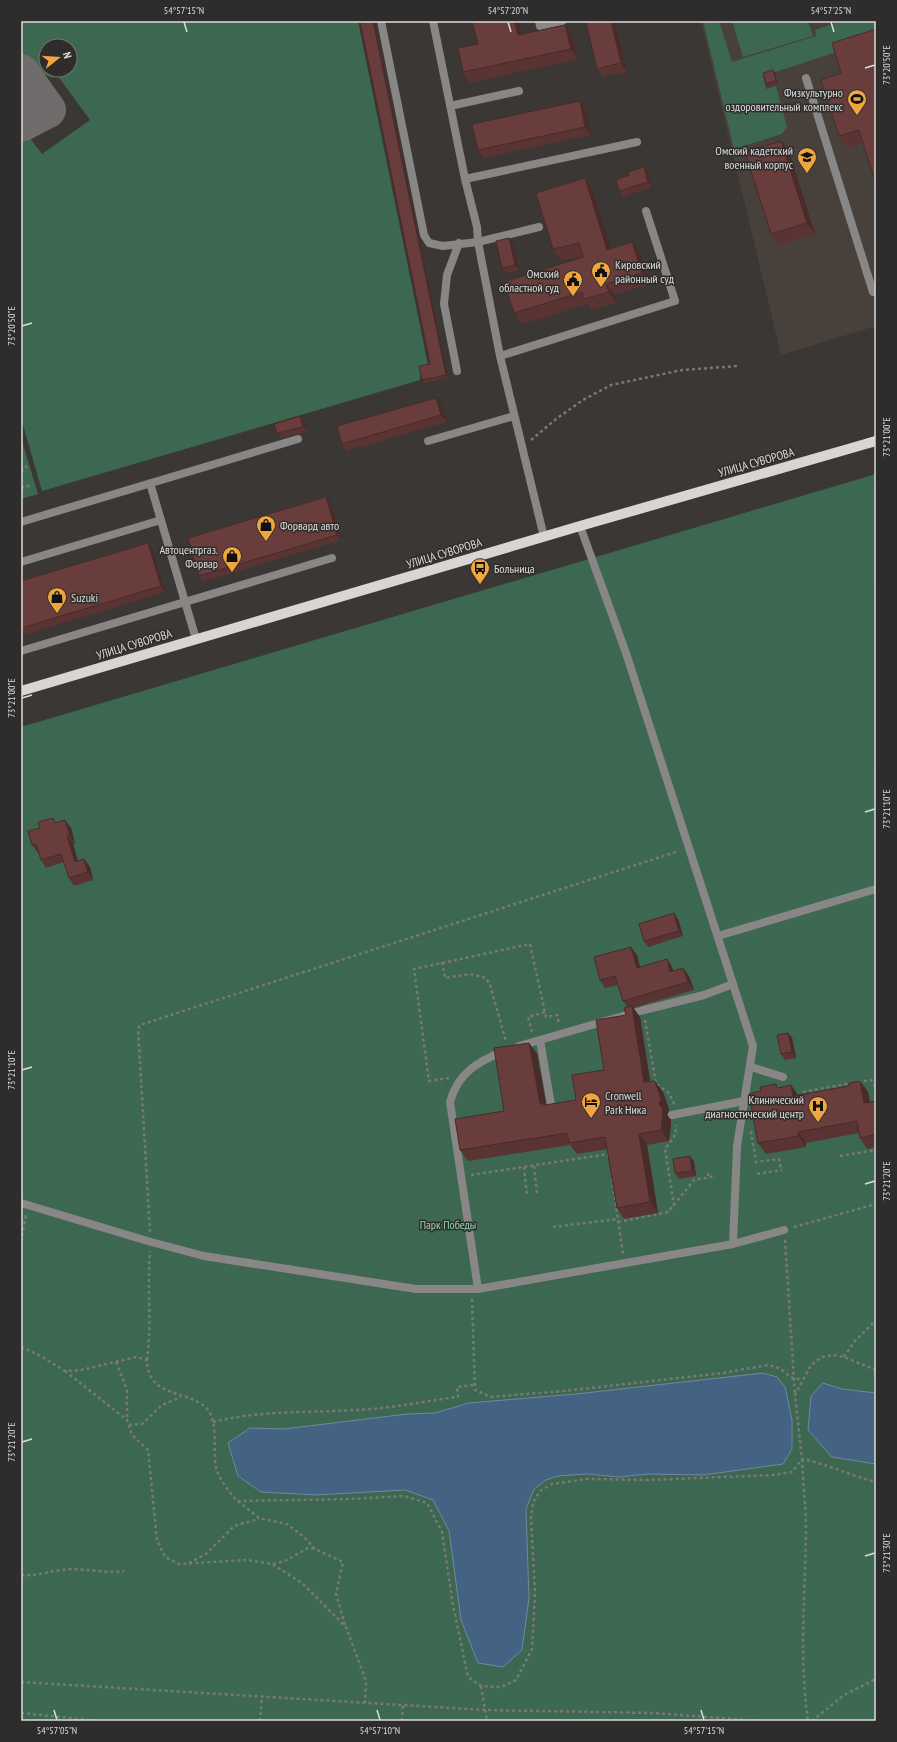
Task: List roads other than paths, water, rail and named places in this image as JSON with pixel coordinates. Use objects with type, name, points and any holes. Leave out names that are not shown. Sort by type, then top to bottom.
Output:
[{"type":"main road","name":"УЛИЦА СУВОРОВА","points":[[21,691],[580,526],[876,441]]},
{"type":"lane","points":[[381,21],[424,235],[429,243],[443,246],[478,242],[539,227]]},
{"type":"lane","points":[[433,21],[464,179],[476,227],[500,356],[544,537]]},
{"type":"lane","points":[[539,21],[540,26],[562,21]]},
{"type":"lane","points":[[806,78],[873,292],[876,291]]},
{"type":"lane","points":[[450,106],[519,91]]},
{"type":"lane","points":[[464,179],[637,142]]},
{"type":"lane","points":[[500,356],[675,301],[646,211]]},
{"type":"lane","points":[[457,371],[444,304],[447,275],[459,244]]},
{"type":"lane","points":[[428,441],[514,416]]},
{"type":"lane","points":[[21,522],[298,438]]},
{"type":"lane","points":[[150,483],[196,639]]},
{"type":"lane","points":[[21,562],[161,520]]},
{"type":"lane","points":[[580,526],[626,653],[753,1046],[751,1067],[737,1146],[733,1244]]},
{"type":"lane","points":[[21,651],[332,558]]},
{"type":"lane","points":[[718,936],[876,889]]},
{"type":"lane","points":[[475,1289],[450,1102],[454,1088],[461,1076],[483,1060],[508,1049],[644,1010],[704,995],[733,984]]},
{"type":"lane","points":[[537,1041],[552,1111]]},
{"type":"lane","points":[[751,1067],[783,1077]]},
{"type":"lane","points":[[672,1115],[744,1101]]},
{"type":"lane","points":[[24,1204],[150,1242],[204,1256],[416,1289],[475,1289],[733,1244],[784,1230]]},
{"type":"water","points":[[763,1373],[777,1377],[785,1387],[792,1420],[792,1449],[783,1464],[703,1475],[648,1474],[619,1477],[587,1474],[558,1476],[546,1480],[534,1489],[526,1509],[529,1598],[522,1650],[503,1667],[478,1663],[461,1620],[449,1531],[433,1500],[405,1490],[316,1495],[261,1492],[238,1476],[228,1443],[250,1428],[284,1429],[407,1414],[435,1413],[469,1403],[576,1394]]},
{"type":"water","points":[[823,1383],[842,1389],[876,1393],[876,1464],[832,1457],[808,1430],[811,1396]]},
{"type":"place","name":"Физкультурно оздоровительный комплекс","points":[[857,116]]},
{"type":"place","name":"Омский кадетский военный корпус","points":[[807,174]]},
{"type":"place","name":"Кировский районный суд","points":[[601,288]]},
{"type":"place","name":"Омский областной суд","points":[[573,297]]},
{"type":"place","name":"Форвард авто","points":[[266,542]]},
{"type":"place","name":"Автоцентргаз. Форвар","points":[[232,573]]},
{"type":"place","name":"Больница","points":[[480,585]]},
{"type":"place","name":"Suzuki","points":[[57,614]]},
{"type":"place","name":"Cronwell Park Ника","points":[[591,1119]]},
{"type":"place","name":"Клинический диагностический центр","points":[[818,1123]]},
{"type":"park label","name":"Парк Победы","points":[[448,1224]]}]
